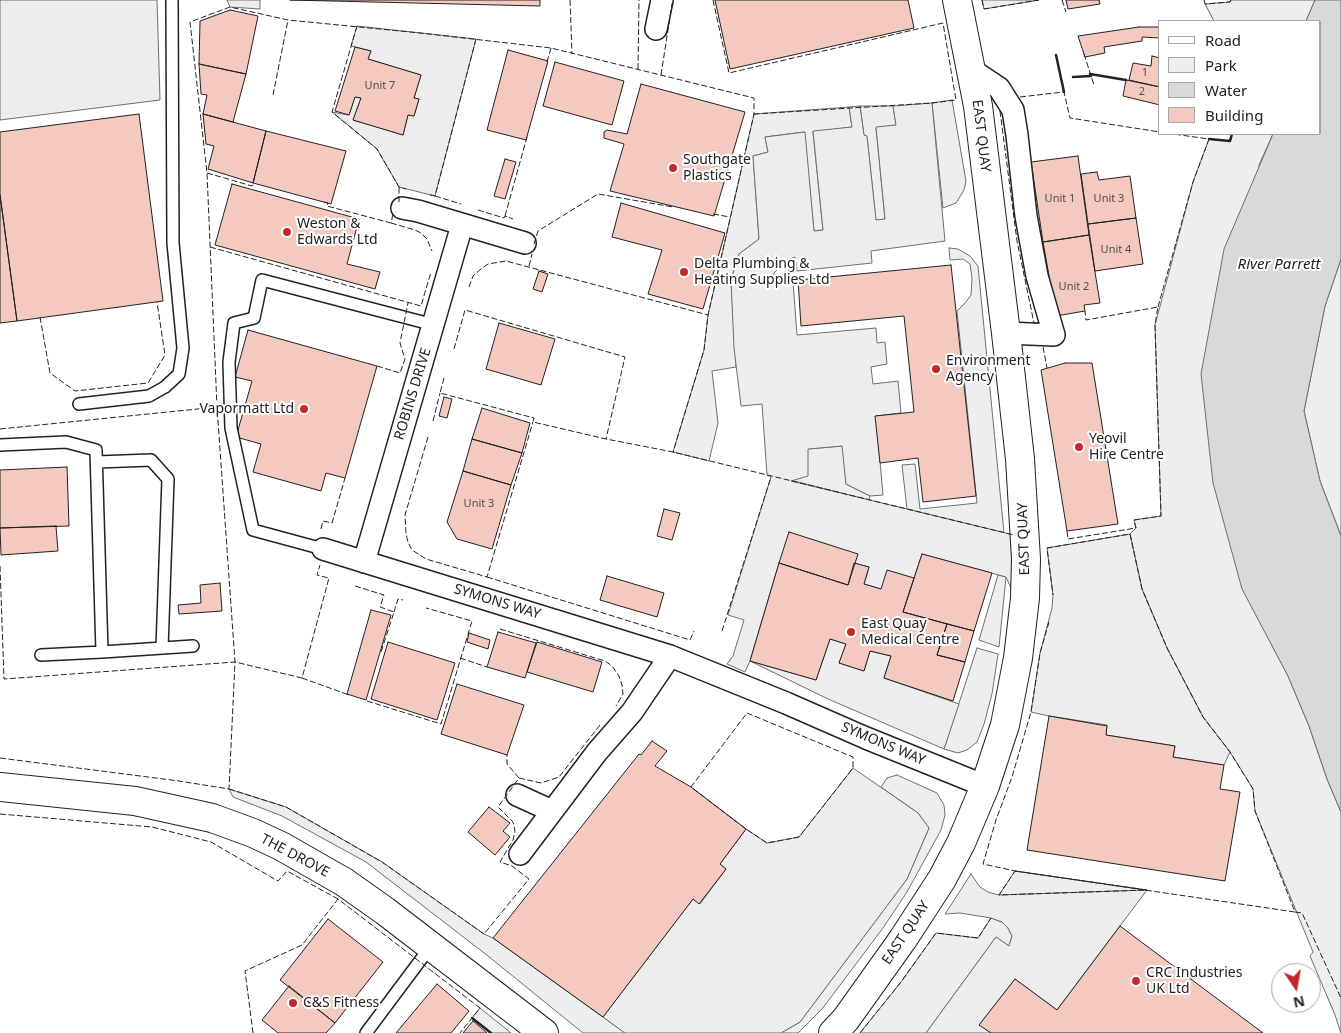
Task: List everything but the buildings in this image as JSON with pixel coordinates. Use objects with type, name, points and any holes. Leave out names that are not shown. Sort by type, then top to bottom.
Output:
[{"type":"street","points":[[656,29],[662,0]]},
{"type":"street","name":"EAST QUAY","points":[[833,1033],[846,1019],[903,940],[942,879],[961,843],[985,786],[1005,725],[1018,658],[1025,598],[1024,513],[1006,333],[972,70],[957,0]]},
{"type":"street","points":[[972,70],[999,88],[1012,110],[1017,135],[1026,216],[1037,276],[1054,335],[1006,333]]},
{"type":"street","points":[[402,208],[525,243]]},
{"type":"street","name":"ROBINS DRIVE","points":[[364,562],[403,422],[434,325],[462,225]]},
{"type":"street","name":"SYMONS WAY","points":[[323,550],[670,656],[985,786]]},
{"type":"street","points":[[520,854],[597,752],[632,712],[670,656]]},
{"type":"street","name":"THE DROVE","points":[[0,788],[135,800],[186,811],[234,826],[281,846],[336,878],[385,911],[544,1033]]},
{"type":"street","points":[[517,795],[552,811]]},
{"type":"lane","points":[[79,404],[149,396],[165,387],[178,374],[183,348],[173,243],[172,0]]},
{"type":"lane","points":[[323,550],[253,530],[231,428],[228,362],[234,323],[254,318],[262,280],[434,325]]},
{"type":"lane","points":[[0,445],[66,442],[96,450],[102,652]]},
{"type":"lane","points":[[96,462],[151,460],[168,479],[162,648]]},
{"type":"lane","points":[[41,655],[193,646]]},
{"type":"lane","points":[[366,1033],[431,946]]},
{"type":"green space","points":[[982,0],[1039,0],[984,9]]},
{"type":"green space","points":[[1231,0],[1315,0],[1306,20],[1213,20],[1205,4],[1230,2]]},
{"type":"green space","points":[[952,100],[966,181],[964,190],[956,203],[943,208],[932,103]]},
{"type":"green space","points":[[860,106],[893,106],[896,125],[876,128],[885,219],[876,221],[867,137],[864,136]]},
{"type":"green space","points":[[849,107],[852,127],[813,132],[823,230],[814,231],[804,132],[765,137],[768,152],[753,156],[759,239],[739,254],[731,280],[736,367],[712,371],[718,423],[709,461],[673,452],[704,350],[708,315],[754,114]]},
{"type":"green space","points":[[1232,135],[1273,135],[1259,165],[1242,588],[1288,676],[1341,812],[1341,1033],[1321,982],[1321,963],[1313,963],[1310,956],[1313,952],[1255,811],[1253,789],[1230,752],[1203,717],[1167,648],[1142,589],[1130,534],[1136,528],[1134,520],[1161,516],[1155,325],[1193,182],[1209,139],[1229,141]]},
{"type":"green space","points":[[949,248],[958,249],[970,256],[978,266],[1004,533],[907,509],[902,465],[915,464],[920,509],[977,503],[957,311],[971,295],[972,278],[970,264],[963,259],[950,260]]},
{"type":"green space","points":[[1341,259],[1341,536],[1320,481],[1304,411],[1325,306]]},
{"type":"green space","points":[[843,446],[846,484],[870,496],[869,500],[790,480],[808,449]]},
{"type":"green space","points":[[998,575],[1006,577],[999,647],[979,640]]},
{"type":"green space","points":[[977,648],[998,654],[992,694],[977,742],[967,750],[958,753],[944,749]]},
{"type":"green space","points":[[897,775],[937,793],[944,805],[945,815],[941,830],[907,892],[883,928],[822,1009],[798,1033],[781,1033],[800,1022],[907,879],[929,828],[918,813],[881,787],[887,778]]},
{"type":"green space","points":[[229,789],[286,807],[382,862],[484,934],[493,938],[625,1033],[583,1033],[488,956],[366,862],[282,816],[233,797]]},
{"type":"green space","points":[[1015,871],[1147,890],[999,895]]},
{"type":"green space","points":[[991,918],[1002,922],[1008,928],[1012,936],[1009,946],[996,937],[926,1033],[860,1033],[901,982],[936,933],[978,938]]},
{"type":"green space","points":[[480,1008],[511,1033],[491,1033],[472,1018]]},
{"type":"shaded area","points":[[0,0],[157,0],[160,100],[0,120]]},
{"type":"shaded area","points":[[227,0],[260,0],[260,9],[230,7]]},
{"type":"shaded area","points":[[357,26],[476,39],[435,196],[399,187],[377,149],[332,112],[349,115],[355,97],[361,98],[353,120],[403,135],[408,115],[414,116],[419,99],[414,98],[421,75],[368,59],[371,51],[351,46]]},
{"type":"shaded area","points":[[932,103],[945,241],[871,251],[872,263],[797,271],[795,257],[785,261],[774,273],[774,284],[793,282],[797,335],[876,328],[877,343],[885,342],[887,364],[871,367],[873,384],[898,381],[901,413],[876,416],[883,495],[870,496],[846,484],[842,446],[808,449],[808,476],[791,481],[1014,535],[1011,588],[1006,577],[922,554],[914,578],[881,589],[864,584],[869,567],[854,563],[779,563],[745,672],[727,664],[733,656],[744,620],[728,615],[771,477],[767,475],[762,404],[741,406],[734,348],[731,280],[739,254],[759,239],[753,156],[768,152],[765,137],[805,132],[814,231],[823,230],[813,131],[852,127],[849,107],[860,106],[864,135],[867,136],[876,220],[885,219],[876,127],[896,125],[893,106]]},
{"type":"shaded area","points":[[1130,534],[1142,589],[1167,648],[1203,717],[1230,752],[1224,765],[1173,757],[1175,746],[1106,735],[1107,725],[1031,712],[1040,653],[1052,608],[1053,595],[1047,548]]},
{"type":"shaded area","points":[[830,639],[846,644],[839,663],[864,671],[870,651],[891,656],[884,678],[959,704],[944,749],[828,699],[750,661],[816,680]]},
{"type":"shaded area","points":[[853,768],[918,813],[929,828],[907,879],[800,1022],[781,1033],[625,1033],[603,1017],[693,899],[700,904],[726,869],[720,864],[746,829],[767,843],[799,837]]},
{"type":"shaded area","points":[[971,874],[980,887],[988,892],[999,895],[1147,890],[1057,1010],[1015,979],[980,1024],[991,1033],[926,1033],[996,937],[1009,946],[1012,936],[1002,922],[991,918],[960,913],[945,914]]},
{"type":"water","name":"River Parrett","points":[[1315,0],[1341,0],[1341,259],[1325,306],[1304,411],[1320,481],[1341,536],[1341,812],[1288,676],[1242,589],[1213,483],[1201,374],[1224,249],[1273,135],[1321,135],[1321,20],[1306,20]]},
{"type":"fence","points":[[570,0],[572,54]]},
{"type":"fence","points":[[638,69],[639,0]]},
{"type":"fence","points":[[661,75],[674,0]]},
{"type":"fence","points":[[713,0],[729,73],[943,23],[956,100],[754,114]]},
{"type":"fence","points":[[982,0],[984,9],[1039,0]]},
{"type":"fence","points":[[1062,0],[1066,12]]},
{"type":"fence","points":[[1204,0],[1205,4],[1230,2],[1231,0]]},
{"type":"fence","points":[[0,758],[229,789],[235,662],[217,407],[207,173],[190,22],[230,7],[288,20],[551,48],[754,98],[754,114],[708,315],[704,350],[673,452]]},
{"type":"fence","points":[[273,95],[288,20]]},
{"type":"fence","points":[[357,26],[332,112],[377,149],[399,187],[406,189]]},
{"type":"fence","points":[[430,195],[435,196],[476,39]]},
{"type":"fence","points":[[547,62],[551,48]]},
{"type":"fence","points":[[1084,54],[1094,85]]},
{"type":"fence","points":[[1020,97],[1064,92],[1070,118],[1158,132]]},
{"type":"fence","points":[[1000,111],[1017,241],[1034,323],[1039,323]]},
{"type":"fence","points":[[1158,307],[1193,182],[1209,139],[1180,135]]},
{"type":"fence","points":[[505,216],[527,137]]},
{"type":"fence","points":[[207,173],[252,186],[254,183]]},
{"type":"fence","points":[[399,187],[399,202]]},
{"type":"fence","points":[[534,244],[538,231],[598,194],[673,207]]},
{"type":"fence","points":[[435,196],[461,204]]},
{"type":"fence","points":[[324,202],[328,203],[327,206],[391,223],[393,214]]},
{"type":"fence","points":[[478,210],[513,219]]},
{"type":"fence","points":[[713,214],[730,217]]},
{"type":"fence","points":[[391,223],[421,233],[427,239],[432,251]]},
{"type":"fence","points":[[210,247],[421,306],[431,272]]},
{"type":"fence","points":[[529,266],[532,254]]},
{"type":"fence","points":[[469,287],[473,276],[488,264],[506,261],[708,315]]},
{"type":"fence","points":[[40,317],[50,373],[75,391],[148,383],[165,355],[157,302]]},
{"type":"fence","points":[[377,366],[400,373],[405,359],[400,343],[408,303]]},
{"type":"fence","points":[[1067,531],[1068,539],[1136,528],[1134,520],[1161,516],[1155,325],[1158,307],[1086,320],[1085,311]]},
{"type":"fence","points":[[454,349],[465,310],[625,357],[606,439]]},
{"type":"fence","points":[[1043,347],[1047,368]]},
{"type":"fence","points":[[444,378],[440,393],[534,418],[533,422],[673,452],[1014,535]]},
{"type":"fence","points":[[433,421],[440,393]]},
{"type":"fence","points":[[0,429],[217,407]]},
{"type":"fence","points":[[428,437],[405,515],[408,542],[412,550],[426,559],[487,577],[533,422]]},
{"type":"fence","points":[[722,631],[771,477]]},
{"type":"fence","points":[[321,529],[323,521],[332,523],[345,478]]},
{"type":"fence","points":[[1049,622],[1040,653],[1031,712],[983,864],[1015,871],[1295,912],[1255,811],[1253,789],[1230,752],[1203,717],[1167,648],[1142,589],[1130,534],[1047,548],[1053,595]]},
{"type":"fence","points":[[0,566],[4,679],[235,662],[302,678],[329,578],[317,575],[320,565]]},
{"type":"fence","points":[[487,577],[690,640],[694,631]]},
{"type":"fence","points":[[355,586],[384,595],[380,607],[394,612],[381,652]]},
{"type":"fence","points":[[394,612],[398,599],[403,600]]},
{"type":"fence","points":[[367,701],[441,724],[472,621],[426,608]]},
{"type":"fence","points":[[500,629],[605,661],[612,666],[619,676],[622,685],[623,694],[616,706]]},
{"type":"fence","points":[[460,658],[487,667]]},
{"type":"fence","points":[[302,678],[349,695]]},
{"type":"fence","points":[[747,713],[853,757],[853,768],[799,837],[767,843],[691,787],[747,713]]},
{"type":"fence","points":[[519,778],[541,783],[559,777],[600,725]]},
{"type":"fence","points":[[229,789],[286,807],[382,862],[484,934],[529,879],[512,866],[500,862],[513,840],[515,831],[513,822],[498,807],[519,778],[507,764],[507,755]]},
{"type":"fence","points":[[0,814],[152,827],[211,842],[278,881],[287,871],[338,899]]},
{"type":"fence","points":[[1015,871],[1147,890],[999,895],[1015,871]]},
{"type":"fence","points":[[253,1033],[245,971],[302,945],[338,899],[480,1008],[460,1033]]},
{"type":"fence","points":[[1295,912],[1302,913],[1341,998]]},
{"type":"fence","points":[[860,1033],[901,982],[936,933],[978,938],[991,918]]},
{"type":"wall","points":[[1056,55],[1064,92]]},
{"type":"wall","points":[[1090,74],[1126,80]]},
{"type":"wall","points":[[1073,77],[1091,76]]},
{"type":"wall","points":[[1209,139],[1230,141],[1232,135]]},
{"type":"wall","points":[[472,1018],[491,1033]]},
{"type":"place","name":"Southgate Plastics","points":[[673,168]]},
{"type":"place","name":"Weston & Edwards Ltd","points":[[287,232]]},
{"type":"place","name":"Delta Plumbing & Heating Supplies Ltd","points":[[684,272]]},
{"type":"place","name":"Environment Agency","points":[[936,369]]},
{"type":"place","name":"Vapormatt Ltd","points":[[304,409]]},
{"type":"place","name":"Yeovil Hire Centre","points":[[1079,447]]},
{"type":"place","name":"East Quay Medical Centre","points":[[851,632]]},
{"type":"place","name":"CRC Industries UK Ltd","points":[[1136,981]]},
{"type":"place","name":"C&S Fitness","points":[[293,1003]]}]
